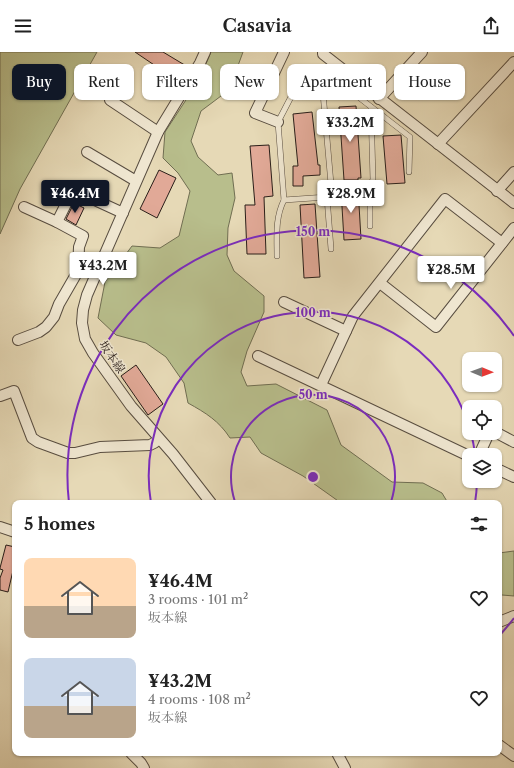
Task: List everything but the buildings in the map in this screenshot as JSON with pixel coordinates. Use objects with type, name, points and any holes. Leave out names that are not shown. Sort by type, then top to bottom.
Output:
[{"type":"street","name":"坂本線","points":[[205,52],[158,132],[88,295],[83,310],[82,323],[85,339],[93,353],[131,406],[173,454],[209,500]]},
{"type":"street","points":[[278,122],[255,113],[284,52]]},
{"type":"street","points":[[323,52],[323,54],[335,64]]},
{"type":"street","points":[[386,91],[422,52]]},
{"type":"street","points":[[438,144],[514,62]]},
{"type":"street","points":[[110,100],[158,132]]},
{"type":"street","points":[[380,100],[514,203]]},
{"type":"street","points":[[87,152],[136,181]]},
{"type":"street","points":[[498,191],[514,172]]},
{"type":"street","points":[[57,222],[73,190],[123,213]]},
{"type":"street","points":[[321,385],[353,316],[445,199],[502,243]]},
{"type":"street","points":[[18,340],[39,332],[54,317],[59,304],[78,271],[79,247],[83,236],[24,207]]},
{"type":"street","points":[[380,283],[436,327],[514,228]]},
{"type":"street","points":[[284,302],[346,331]]},
{"type":"street","points":[[258,356],[462,453]]},
{"type":"street","points":[[0,396],[14,392],[32,438],[38,442],[68,453],[76,453],[100,447],[150,445],[154,444],[159,439]]},
{"type":"street","points":[[502,436],[514,442]]},
{"type":"street","points":[[502,471],[514,477]]},
{"type":"street","points":[[0,527],[12,531]]},
{"type":"street","points":[[502,621],[514,616]]},
{"type":"street","points":[[502,747],[514,756]]},
{"type":"street","points":[[134,756],[144,768]]},
{"type":"street","points":[[339,756],[345,768]]},
{"type":"lane","points":[[277,256],[277,219],[284,200],[278,122],[289,100]]},
{"type":"lane","points":[[324,100],[331,184],[327,197],[331,249]]},
{"type":"lane","points":[[362,100],[410,137],[409,172]]},
{"type":"lane","points":[[370,226],[370,184],[373,180],[371,107]]},
{"type":"lane","points":[[331,184],[370,184]]},
{"type":"lane","points":[[284,200],[327,197]]},
{"type":"green space","points":[[0,52],[97,52],[90,64],[74,64],[74,93],[20,189],[0,234]]},
{"type":"green space","points":[[211,52],[243,52],[239,64],[220,64],[220,97],[201,111],[191,141],[198,157],[218,175],[232,173],[235,198],[228,228],[227,255],[234,271],[264,296],[264,312],[247,351],[241,372],[247,386],[276,384],[327,410],[341,445],[392,482],[423,483],[442,493],[446,500],[337,500],[303,476],[261,453],[250,437],[230,438],[212,418],[188,403],[184,383],[166,357],[146,343],[116,335],[98,318],[105,282],[132,246],[160,248],[179,236],[190,191],[178,173],[163,158],[165,132],[186,100],[212,100],[212,64],[206,64]]},
{"type":"green space","points":[[514,551],[514,596],[502,595],[502,553]]}]
